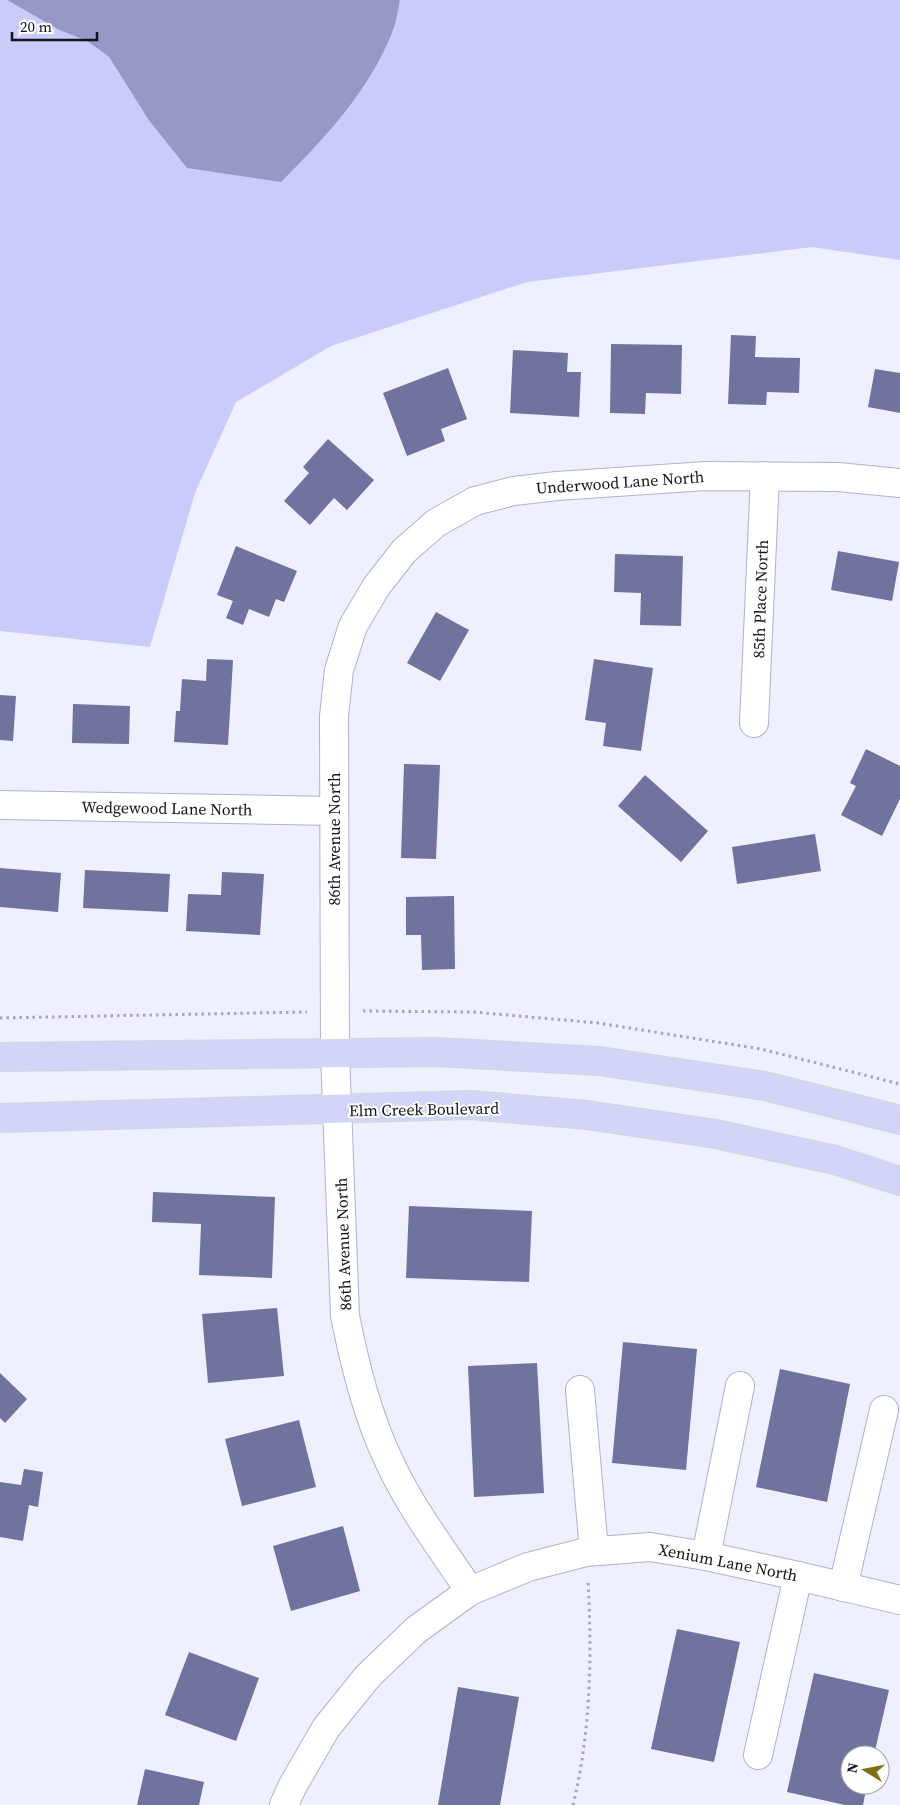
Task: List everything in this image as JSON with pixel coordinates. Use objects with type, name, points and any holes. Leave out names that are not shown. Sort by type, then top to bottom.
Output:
[{"type":"main road","points":[[0,1057],[436,1052],[599,1060],[765,1086],[900,1120]]},
{"type":"main road","name":"Elm Creek Boulevard","points":[[0,1118],[471,1105],[587,1115],[716,1134],[835,1160],[900,1181]]},
{"type":"street","name":"Underwood Lane North","points":[[376,587],[404,551],[436,523],[475,501],[514,490],[706,476],[838,477],[900,483]]},
{"type":"street","name":"85th Place North","points":[[754,723],[765,476]]},
{"type":"street","name":"86th Avenue North","points":[[376,587],[353,626],[339,670],[334,716],[335,1053],[345,1316],[352,1352],[374,1426],[390,1463],[415,1508],[470,1590]]},
{"type":"street","name":"Wedgewood Lane North","points":[[0,804],[334,811]]},
{"type":"street","points":[[706,1556],[740,1386]]},
{"type":"street","points":[[580,1390],[590,1551]]},
{"type":"street","points":[[843,1587],[884,1410]]},
{"type":"street","name":"Xenium Lane North","points":[[470,1590],[528,1567],[590,1551],[650,1547],[706,1556],[900,1600]]},
{"type":"street","points":[[758,1755],[798,1576]]},
{"type":"street","points":[[284,1805],[292,1787],[326,1728],[368,1676],[416,1630],[470,1590]]},
{"type":"path","points":[[573,1805],[581,1772],[588,1702],[591,1639],[590,1551]]},
{"type":"shaded area","points":[[0,0],[7,0],[59,30],[87,41],[109,57],[148,119],[393,32],[400,0],[900,0],[900,260],[812,247],[527,282],[331,346],[236,402],[195,493],[150,647],[0,631]]},
{"type":"shaded area","points":[[7,0],[400,0],[392,33],[371,75],[329,131],[281,182],[187,168],[148,119],[109,57],[87,41],[59,30]]},
{"type":"building","points":[[731,335],[756,336],[755,357],[800,358],[799,393],[767,392],[766,405],[728,404]]},
{"type":"building","points":[[611,344],[682,345],[681,394],[646,393],[645,414],[610,413]]},
{"type":"building","points":[[513,350],[568,353],[567,372],[581,372],[579,417],[510,413]]},
{"type":"building","points":[[448,368],[467,419],[441,429],[445,441],[407,456],[383,393]]},
{"type":"building","points":[[875,369],[900,373],[900,413],[868,407]]},
{"type":"building","points":[[328,439],[374,480],[347,510],[334,498],[310,525],[284,501],[309,473],[303,467]]},
{"type":"building","points":[[236,546],[297,571],[284,602],[276,599],[269,617],[249,609],[243,625],[226,618],[233,601],[217,595]]},
{"type":"building","points":[[838,551],[899,562],[892,601],[831,590]]},
{"type":"building","points":[[615,554],[683,556],[681,626],[640,625],[641,593],[614,592]]},
{"type":"building","points":[[436,612],[469,630],[440,681],[407,663]]},
{"type":"building","points":[[207,659],[233,660],[228,745],[174,742],[176,711],[180,711],[182,679],[206,681]]},
{"type":"building","points":[[594,659],[653,668],[641,751],[603,746],[606,723],[585,720]]},
{"type":"building","points":[[0,695],[16,696],[13,741],[0,740]]},
{"type":"building","points":[[73,704],[130,706],[129,744],[72,743]]},
{"type":"building","points":[[866,749],[900,766],[900,799],[882,836],[841,815],[856,786],[850,783]]},
{"type":"building","points":[[404,764],[440,765],[436,859],[401,858]]},
{"type":"building","points":[[645,775],[708,831],[681,862],[618,806]]},
{"type":"building","points":[[815,834],[821,871],[737,884],[732,847]]},
{"type":"building","points":[[0,868],[61,873],[58,912],[0,907]]},
{"type":"building","points":[[85,870],[170,874],[168,912],[83,908]]},
{"type":"building","points":[[222,872],[264,874],[260,935],[186,931],[188,894],[221,895]]},
{"type":"building","points":[[454,896],[455,969],[422,970],[421,935],[406,935],[406,897]]},
{"type":"building","points":[[153,1192],[275,1197],[272,1278],[199,1275],[201,1224],[152,1222]]},
{"type":"building","points":[[409,1206],[532,1211],[529,1282],[406,1278]]},
{"type":"building","points":[[277,1308],[284,1376],[208,1383],[202,1314]]},
{"type":"building","points":[[623,1342],[697,1349],[686,1470],[612,1463]]},
{"type":"building","points":[[537,1363],[544,1493],[474,1497],[468,1366]]},
{"type":"building","points":[[780,1369],[850,1384],[827,1502],[756,1487]]},
{"type":"building","points":[[0,1373],[27,1399],[5,1423],[0,1418]]},
{"type":"building","points":[[299,1420],[316,1487],[242,1506],[225,1439]]},
{"type":"building","points":[[24,1469],[43,1472],[38,1507],[29,1505],[23,1541],[0,1537],[0,1482],[21,1485]]},
{"type":"building","points":[[343,1526],[360,1591],[291,1611],[273,1546]]},
{"type":"building","points":[[677,1629],[740,1642],[714,1762],[651,1749]]},
{"type":"building","points":[[189,1652],[259,1678],[236,1741],[165,1715]]},
{"type":"building","points":[[814,1673],[889,1690],[876,1745],[840,1745],[840,1795],[865,1795],[863,1805],[845,1805],[787,1792]]},
{"type":"building","points":[[458,1687],[519,1697],[500,1805],[438,1805]]},
{"type":"building","points":[[145,1769],[204,1782],[199,1805],[137,1805]]}]
